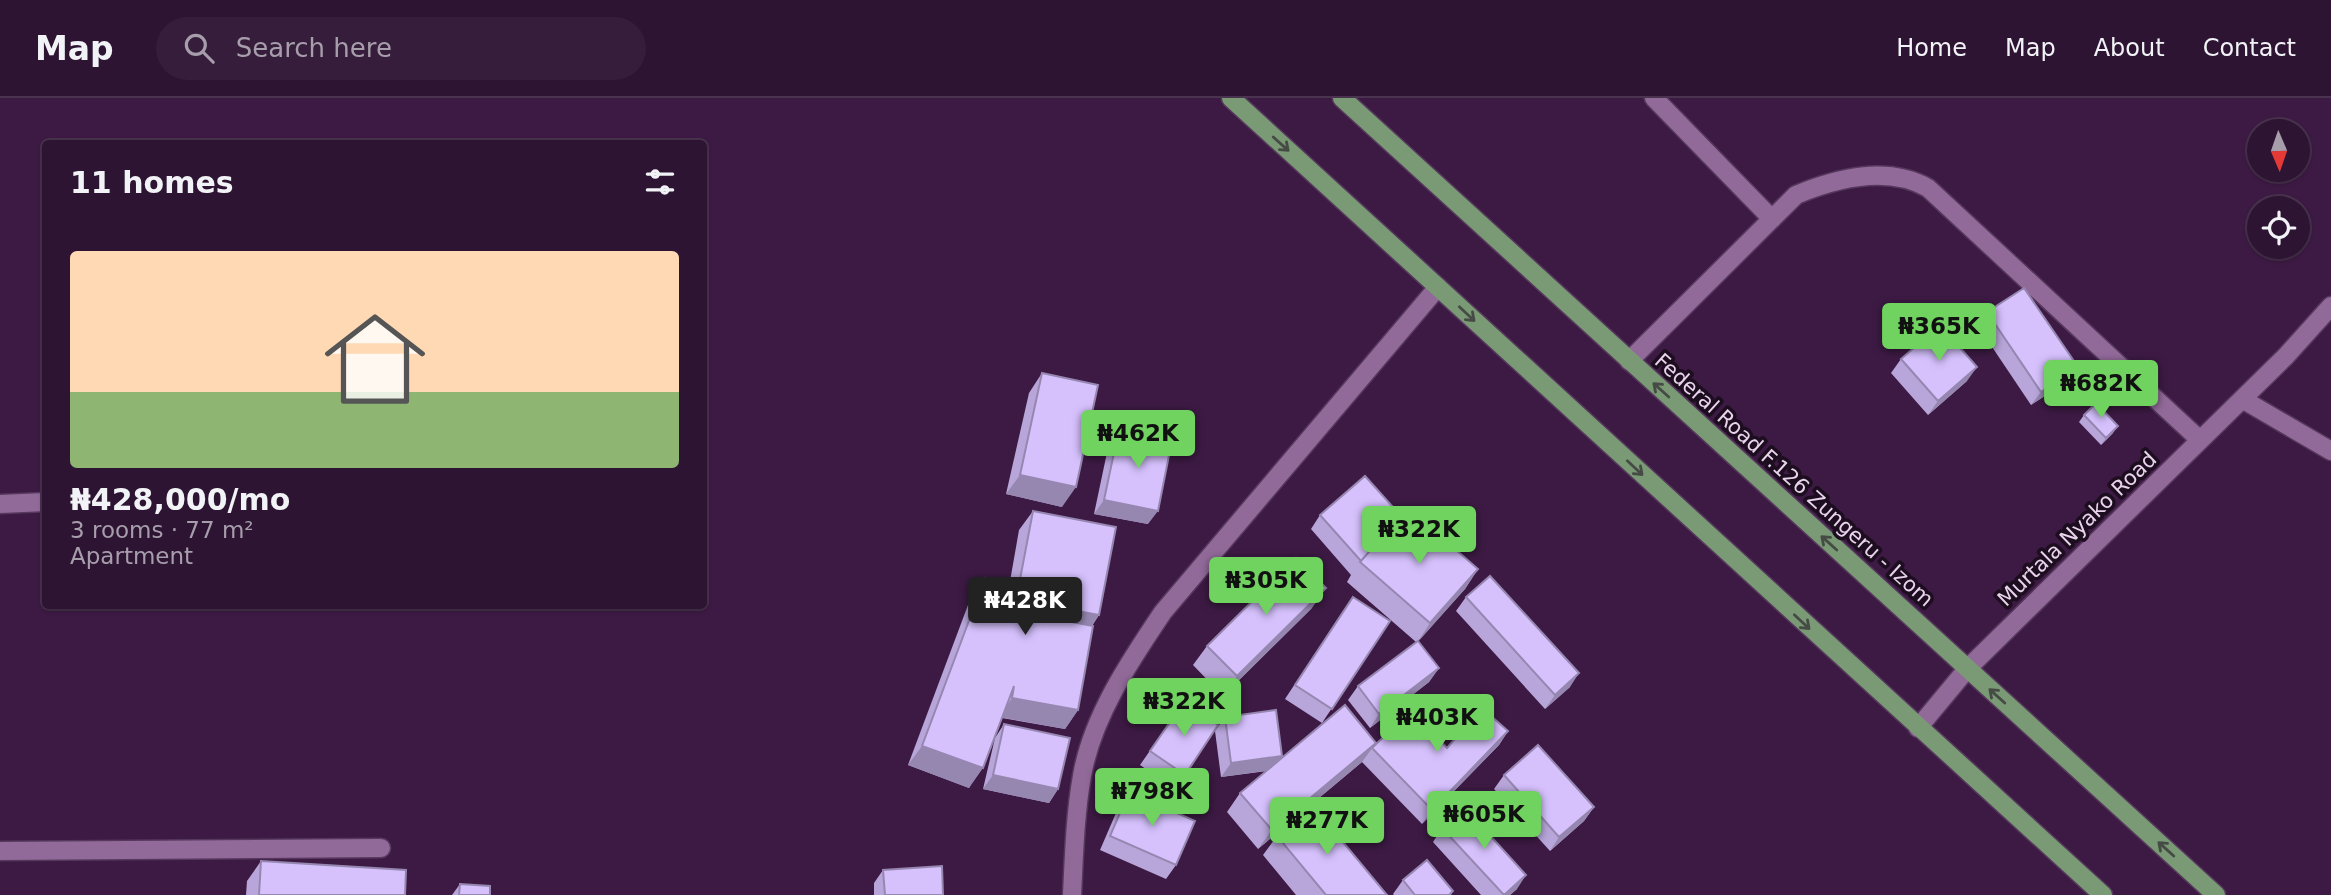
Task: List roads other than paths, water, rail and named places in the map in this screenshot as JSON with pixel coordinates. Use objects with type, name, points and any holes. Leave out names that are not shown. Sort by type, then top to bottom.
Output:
[{"type":"main road","points":[[1231,98],[2103,895]]},
{"type":"main road","name":"Federal Road F.126 Zungeru - Izom","points":[[1342,98],[2216,895]]},
{"type":"street","points":[[1654,98],[1772,219]]},
{"type":"street","points":[[1629,361],[1796,195],[1826,183],[1893,175],[1911,178],[1928,188],[2200,440]]},
{"type":"street","points":[[1072,895],[1082,774],[1100,721],[1132,657],[1163,612],[1438,287]]},
{"type":"street","name":"Murtala Nyako Road","points":[[1918,728],[1967,669],[2242,399],[2331,306]]},
{"type":"street","points":[[2242,399],[2331,451]]},
{"type":"street","points":[[0,504],[42,502]]},
{"type":"street","points":[[0,851],[381,848]]}]
